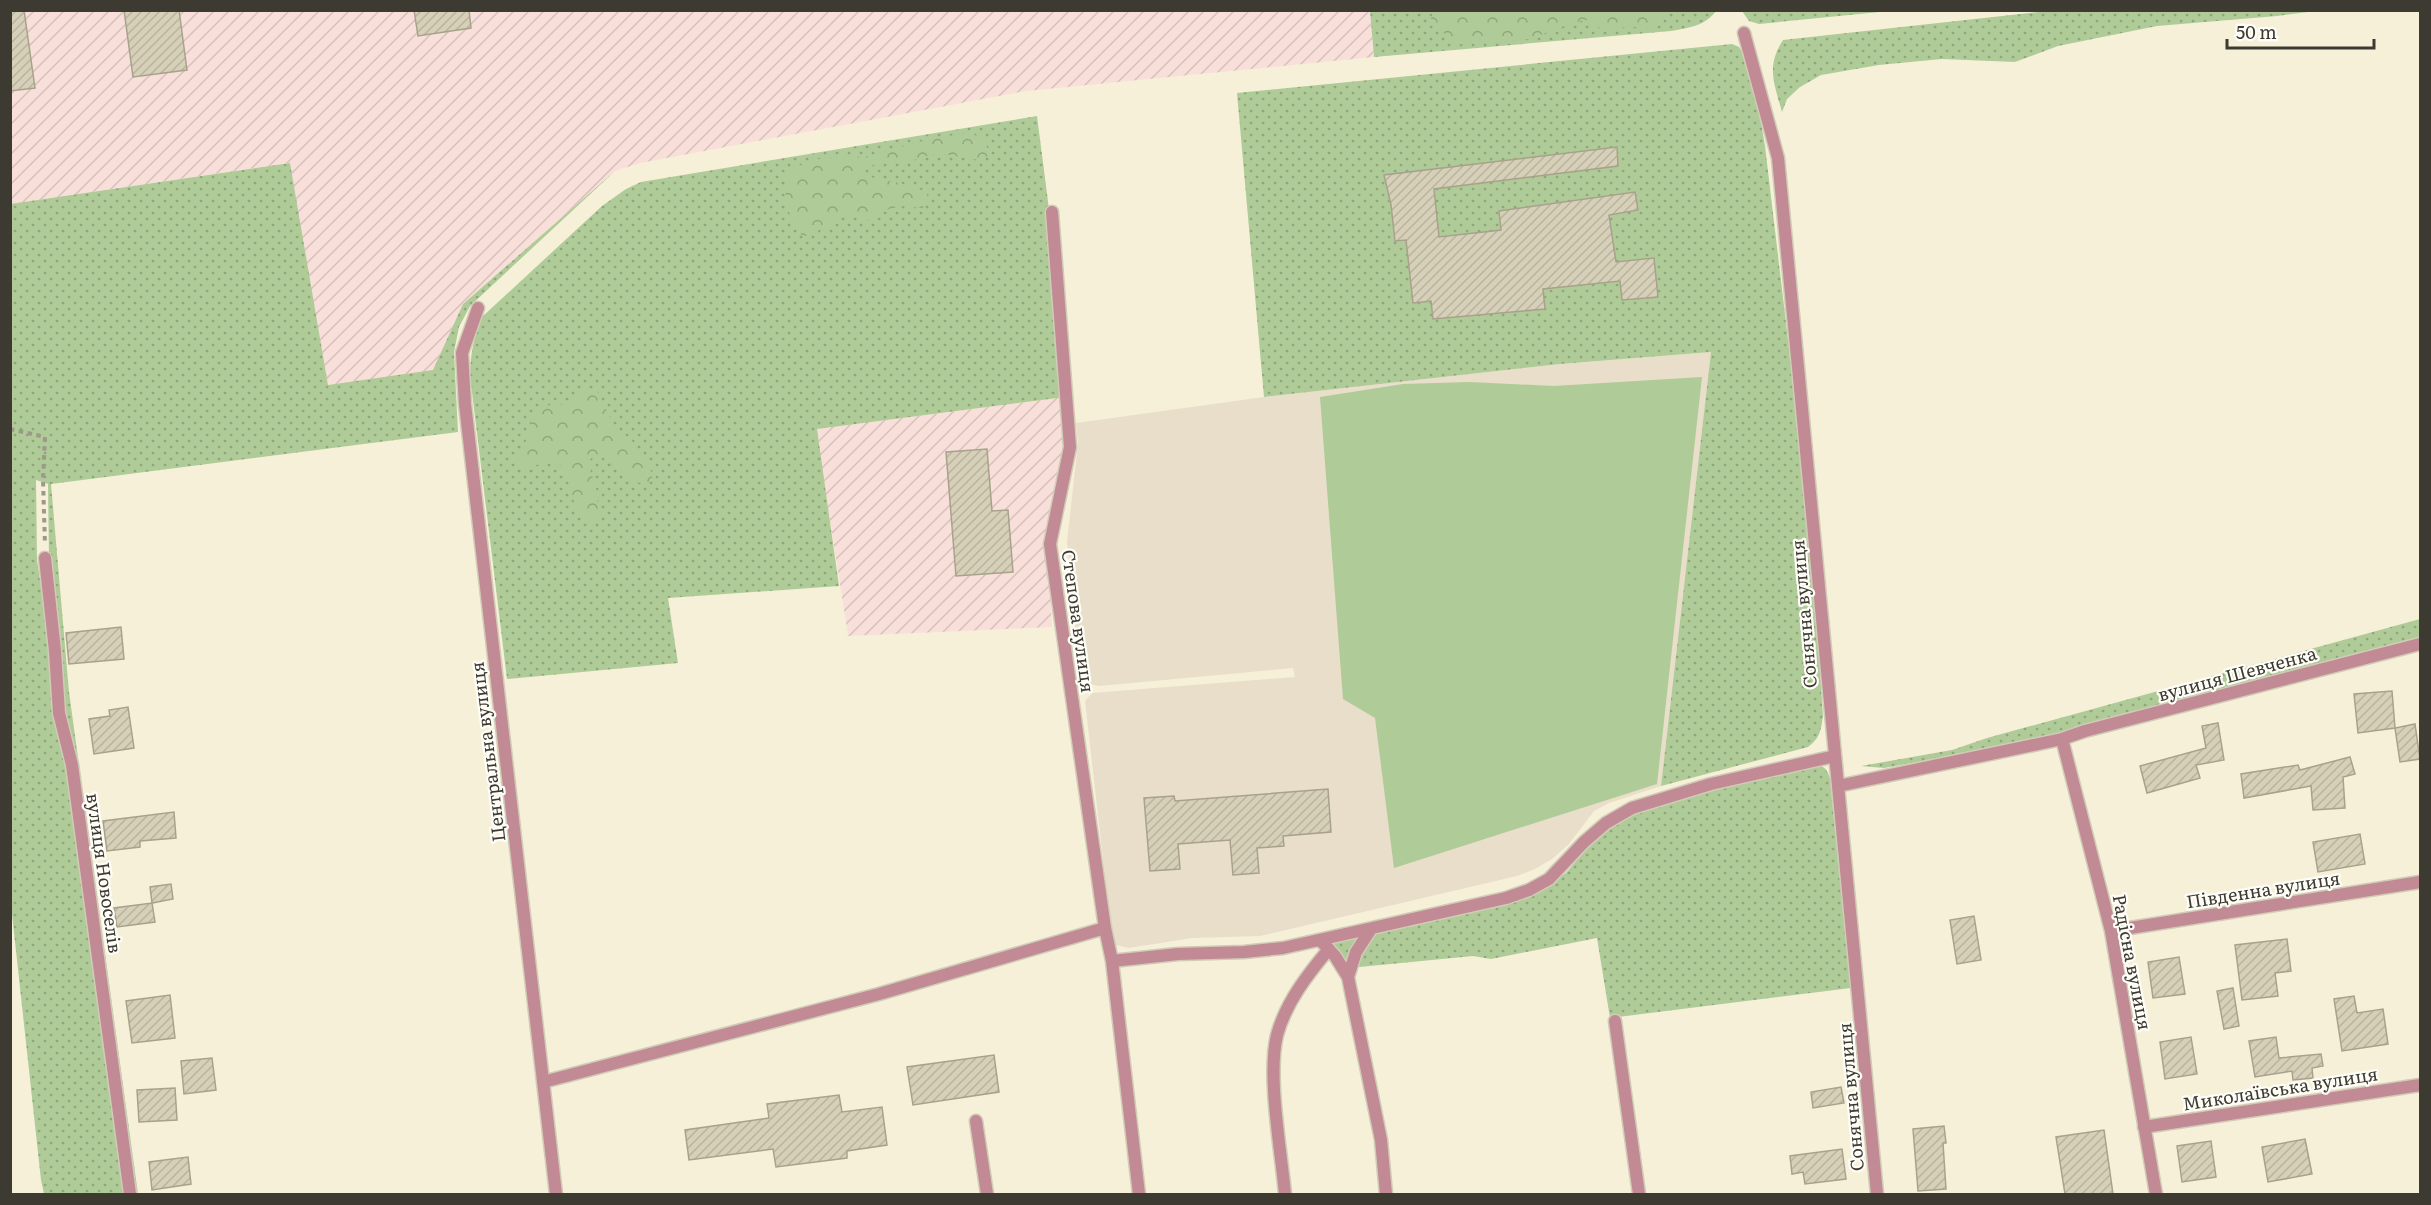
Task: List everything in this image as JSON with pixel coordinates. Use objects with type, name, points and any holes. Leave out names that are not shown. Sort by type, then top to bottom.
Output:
[{"type":"street","name":"Сонячна вулиця","points":[[1744,33],[1778,158],[1877,1194]]},
{"type":"street","name":"Степова вулиця","points":[[1052,213],[1070,447],[1050,544],[1112,961],[1139,1194]]},
{"type":"street","name":"Центральна вулиця","points":[[477,308],[462,353],[465,404],[556,1194]]},
{"type":"street","name":"вулиця Новоселів","points":[[45,558],[59,713],[72,765],[130,1194]]},
{"type":"street","name":"вулиця Шевченка","points":[[1838,786],[2062,739],[2085,731],[2421,644]]},
{"type":"street","name":"Радісна вулиця","points":[[2062,739],[2111,931],[2156,1194]]},
{"type":"street","points":[[1112,961],[1325,944],[1371,929],[1506,898],[1529,890],[1548,879],[1606,823],[1632,808],[1711,784],[1835,756]]},
{"type":"street","name":"Південна вулиця","points":[[2111,931],[2421,882]]},
{"type":"street","points":[[543,1082],[879,994],[1106,928]]},
{"type":"street","points":[[1348,977],[1356,952],[1371,929]]},
{"type":"street","points":[[1325,944],[1348,977],[1381,1140],[1386,1194]]},
{"type":"street","points":[[1285,1194],[1273,1058],[1278,1033],[1287,1010],[1325,944]]},
{"type":"street","points":[[1615,1020],[1639,1194]]},
{"type":"street","name":"Миколаївська вулиця","points":[[2144,1127],[2421,1084]]},
{"type":"street","points":[[976,1122],[987,1194]]},
{"type":"path","points":[[10,429],[45,437],[43,479],[45,558]]},
{"type":"shaded area","points":[[1370,10],[1374,57],[1026,91],[640,163],[615,171],[463,304],[433,371],[328,385],[289,163],[11,204],[10,11]]},
{"type":"shaded area","points":[[1711,352],[1661,786],[1609,803],[1594,811],[1569,844],[1552,859],[1517,876],[1260,936],[1192,938],[1129,948],[1116,945],[1112,938],[1085,701],[1092,693],[1295,677],[1293,668],[1099,686],[1085,683],[1080,678],[1067,542],[1078,443],[1076,423],[1264,397],[1560,364]]},
{"type":"shaded area","points":[[1064,397],[1068,447],[1048,542],[1052,627],[848,636],[816,429]]},
{"type":"green space","points":[[1438,10],[1668,11],[1664,20],[1646,29],[1629,26],[1606,32],[1587,20],[1575,22],[1530,39],[1453,45],[1448,43],[1444,32],[1433,27],[1431,18]]},
{"type":"green space","points":[[2057,10],[2316,11],[2157,26],[2058,46],[2015,62],[1942,59],[1879,65],[1821,75],[1800,87],[1787,99],[1782,112],[1774,83],[1773,67],[1783,40]]},
{"type":"green space","points":[[1370,11],[1716,11],[1701,23],[1671,31],[1374,57]]},
{"type":"green space","points":[[1742,11],[1890,11],[1759,24],[1749,21]]},
{"type":"green space","points":[[1732,44],[1739,47],[1743,53],[1758,105],[1765,146],[1810,525],[1823,716],[1819,733],[1808,747],[1661,786],[1711,352],[1560,364],[1264,397],[1237,93]]},
{"type":"green space","points":[[1037,116],[1073,396],[817,429],[839,586],[668,598],[678,663],[507,679],[470,376],[473,346],[482,317],[602,206],[626,189],[641,182]]},
{"type":"green space","points":[[970,133],[985,142],[989,153],[985,159],[937,153],[907,162],[873,165],[865,170],[865,175],[912,186],[927,193],[928,204],[922,208],[901,206],[889,209],[865,221],[845,213],[832,225],[819,230],[815,235],[803,236],[794,227],[785,201],[787,176],[799,166],[815,159],[869,156],[933,138]]},
{"type":"green space","points":[[290,163],[328,385],[433,370],[463,304],[615,171],[470,306],[459,327],[454,352],[458,432],[51,484],[69,692],[138,1194],[135,1194],[63,713],[49,559],[48,484],[36,480],[37,560],[51,651],[53,712],[66,765],[124,1194],[44,1194],[10,896],[10,204]]},
{"type":"green space","points":[[1702,377],[1657,784],[1394,868],[1375,718],[1343,699],[1320,397],[1403,384],[1469,382],[1554,386]]},
{"type":"green space","points":[[585,387],[597,391],[616,429],[631,439],[652,473],[652,481],[636,482],[596,453],[588,462],[597,492],[599,518],[590,523],[578,511],[567,478],[558,463],[552,461],[525,468],[517,459],[528,436],[532,414],[538,406],[565,404]]},
{"type":"green space","points":[[2420,619],[2420,640],[2031,742],[1884,768],[1861,766],[1952,750],[1987,738]]},
{"type":"green space","points":[[1810,764],[1823,767],[1830,778],[1851,988],[1610,1018],[1597,938],[1491,959],[1473,956],[1339,969],[1331,945],[1335,941],[1548,885],[1566,873],[1607,825],[1630,811]]},
{"type":"building","points":[[10,10],[24,10],[35,88],[10,91]]},
{"type":"building","points":[[124,10],[179,10],[187,70],[133,77]]},
{"type":"building","points":[[414,10],[469,10],[471,28],[418,36]]},
{"type":"building","points":[[1617,147],[1618,166],[1434,189],[1439,237],[1501,230],[1499,211],[1635,192],[1638,210],[1609,215],[1616,262],[1654,258],[1658,297],[1622,300],[1620,281],[1543,289],[1545,309],[1433,319],[1431,301],[1413,303],[1406,240],[1395,241],[1391,205],[1384,175]]},
{"type":"building","points":[[987,449],[992,511],[1008,510],[1013,572],[956,576],[946,452]]},
{"type":"building","points":[[121,627],[124,659],[69,664],[66,633]]},
{"type":"building","points":[[2392,691],[2395,728],[2358,733],[2354,694]]},
{"type":"building","points":[[128,707],[134,748],[94,754],[89,719],[110,716],[109,710]]},
{"type":"building","points":[[2218,723],[2224,760],[2196,765],[2200,778],[2147,793],[2140,766],[2206,748],[2202,726]]},
{"type":"building","points":[[2415,724],[2420,759],[2400,762],[2395,728]]},
{"type":"building","points":[[2350,757],[2355,774],[2343,777],[2345,808],[2313,810],[2311,786],[2244,798],[2241,774],[2298,765],[2300,770]]},
{"type":"building","points":[[1328,789],[1331,832],[1283,836],[1284,846],[1257,848],[1259,873],[1233,875],[1230,840],[1178,844],[1180,869],[1150,871],[1144,798],[1174,796],[1175,801]]},
{"type":"building","points":[[174,812],[176,838],[140,841],[140,847],[107,851],[103,821]]},
{"type":"building","points":[[2360,834],[2365,864],[2318,872],[2313,842]]},
{"type":"building","points":[[171,884],[173,899],[152,903],[150,887]]},
{"type":"building","points":[[152,903],[155,922],[117,927],[114,908]]},
{"type":"building","points":[[1974,916],[1981,960],[1957,964],[1950,920]]},
{"type":"building","points":[[2287,939],[2291,971],[2275,973],[2278,996],[2242,1000],[2235,945]]},
{"type":"building","points":[[2179,957],[2185,994],[2153,998],[2148,962]]},
{"type":"building","points":[[2233,988],[2239,1026],[2224,1029],[2217,991]]},
{"type":"building","points":[[170,995],[175,1038],[132,1043],[126,1001]]},
{"type":"building","points":[[2354,996],[2357,1013],[2383,1009],[2388,1044],[2342,1051],[2334,999]]},
{"type":"building","points":[[2191,1037],[2197,1074],[2165,1079],[2160,1042]]},
{"type":"building","points":[[2276,1037],[2279,1058],[2321,1054],[2323,1066],[2312,1068],[2313,1078],[2293,1080],[2292,1071],[2255,1077],[2249,1041]]},
{"type":"building","points":[[994,1055],[999,1092],[913,1105],[907,1067]]},
{"type":"building","points":[[212,1058],[216,1090],[184,1094],[181,1061]]},
{"type":"building","points":[[1841,1087],[1844,1103],[1813,1108],[1811,1092]]},
{"type":"building","points":[[175,1088],[177,1120],[139,1122],[137,1090]]},
{"type":"building","points":[[839,1095],[842,1112],[882,1107],[887,1145],[847,1151],[847,1158],[776,1167],[773,1149],[689,1160],[685,1130],[769,1118],[767,1104]]},
{"type":"building","points":[[1944,1126],[1946,1189],[1918,1191],[1913,1129]]},
{"type":"building","points":[[2104,1130],[2113,1194],[2065,1194],[2056,1137]]},
{"type":"building","points":[[2305,1139],[2312,1174],[2268,1182],[2262,1147]]},
{"type":"building","points":[[2211,1141],[2216,1177],[2182,1182],[2177,1146]]},
{"type":"building","points":[[1842,1149],[1846,1179],[1805,1184],[1803,1172],[1792,1174],[1790,1156]]},
{"type":"building","points":[[188,1157],[191,1184],[152,1190],[149,1162]]}]
